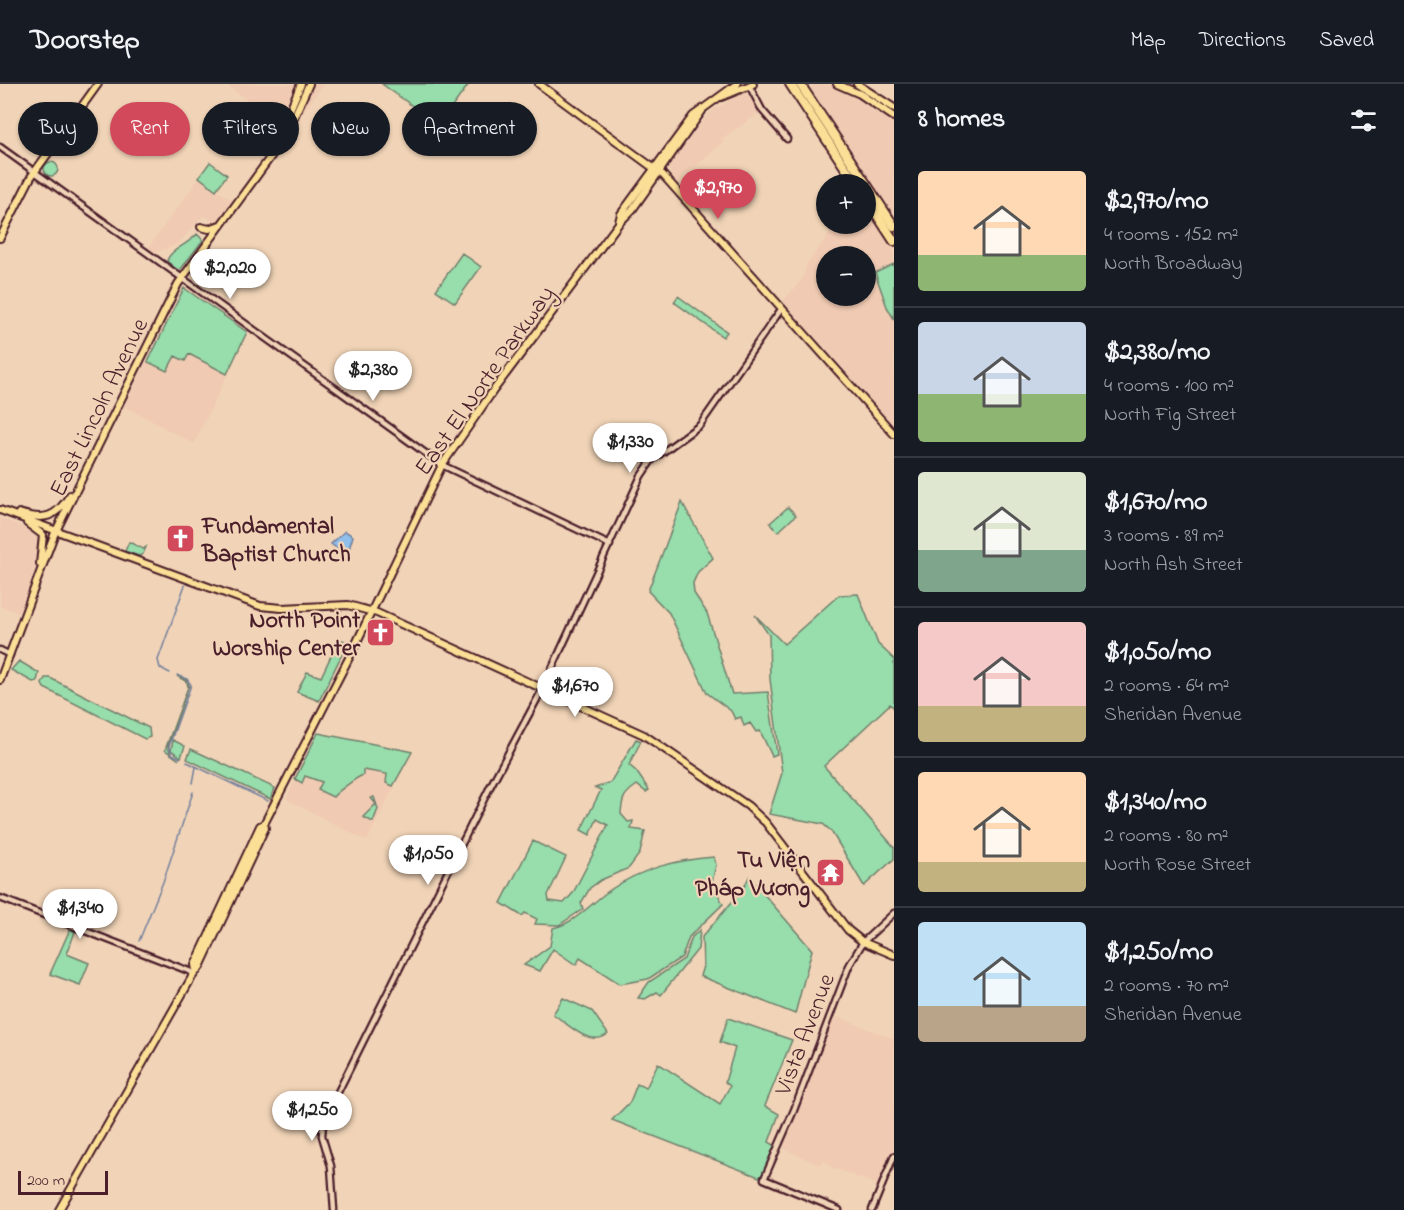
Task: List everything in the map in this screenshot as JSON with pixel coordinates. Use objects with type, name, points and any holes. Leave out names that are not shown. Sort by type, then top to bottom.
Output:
[{"type":"highway","points":[[790,84],[849,174]]},
{"type":"highway","points":[[800,84],[894,226]]},
{"type":"highway","points":[[876,213],[894,241]]},
{"type":"main road","points":[[0,238],[35,172],[98,84]]},
{"type":"main road","points":[[294,102],[301,84]]},
{"type":"main road","points":[[262,168],[285,137],[309,84]]},
{"type":"main road","points":[[539,84],[657,170],[894,434]]},
{"type":"main road","name":"East El Norte Parkway","points":[[59,1210],[195,972],[200,967],[241,884],[265,828],[264,824],[442,465],[493,391],[619,223],[621,214],[702,111],[737,84]]},
{"type":"main road","points":[[837,84],[860,94],[894,117]]},
{"type":"main road","points":[[857,84],[894,108]]},
{"type":"main road","points":[[718,98],[751,85]]},
{"type":"main road","points":[[262,168],[269,156]]},
{"type":"main road","name":"East Lincoln Avenue","points":[[0,680],[2,667],[9,655],[57,531],[182,278],[262,168]]},
{"type":"main road","points":[[207,244],[199,226],[209,229],[221,225]]},
{"type":"main road","points":[[10,514],[15,511],[38,519],[52,516],[63,507],[94,454]]},
{"type":"main road","points":[[0,510],[260,606],[282,608],[348,605],[371,611],[655,741],[748,806],[765,822],[848,930],[863,942],[894,955]]},
{"type":"main road","points":[[10,514],[43,535],[38,580]]},
{"type":"street","points":[[751,85],[762,110],[787,140]]},
{"type":"street","points":[[0,147],[442,465],[610,545]]},
{"type":"street","points":[[334,1210],[331,1166],[322,1136],[323,1122],[490,787],[542,690],[646,467],[700,425],[782,308]]},
{"type":"street","points":[[0,650],[9,655]]},
{"type":"street","points":[[0,898],[195,972]]},
{"type":"street","name":"Vista Avenue","points":[[839,1210],[764,1179],[794,1110],[849,966],[863,942],[894,913]]},
{"type":"street","points":[[872,1210],[894,1156]]},
{"type":"shaded area","points":[[225,84],[324,84],[299,118],[299,102],[250,102]]},
{"type":"shaded area","points":[[812,84],[850,84],[894,112],[894,220],[876,192],[876,174],[864,174],[811,90]]},
{"type":"shaded area","points":[[745,91],[761,112],[723,138],[724,141],[677,183],[667,167],[689,136],[713,110]]},
{"type":"shaded area","points":[[199,178],[233,201],[216,224],[204,215],[178,244],[155,253],[148,248]]},
{"type":"shaded area","points":[[876,224],[894,251],[894,426],[783,301],[802,279],[807,264],[816,252],[816,306],[876,306],[876,246],[820,246],[830,234],[876,234]]},
{"type":"shaded area","points":[[186,288],[247,334],[194,444],[124,406],[183,289]]},
{"type":"shaded area","points":[[0,518],[39,533],[40,536],[35,573],[21,614],[0,606]]},
{"type":"shaded area","points":[[318,733],[412,752],[367,841],[286,799]]},
{"type":"shaded area","points":[[838,1017],[894,1039],[894,1150],[880,1186],[833,1168],[821,1158],[823,1161],[819,1165],[783,1148],[834,1019]]},
{"type":"green space","points":[[382,84],[469,84],[456,102],[407,102]]},
{"type":"green space","points":[[48,162],[54,162],[58,169],[54,176],[48,176],[44,172],[44,166]]},
{"type":"green space","points":[[210,162],[227,175],[216,190],[199,177]]},
{"type":"green space","points":[[197,234],[203,240],[181,269],[177,270],[167,261],[169,257]]},
{"type":"green space","points":[[462,253],[481,267],[455,303],[436,290]]},
{"type":"green space","points":[[894,264],[894,319],[887,307],[876,273]]},
{"type":"green space","points":[[184,288],[247,332],[227,374],[189,354],[185,361],[175,356],[167,371],[148,362]]},
{"type":"green space","points":[[678,296],[727,332],[723,337],[674,302]]},
{"type":"green space","points":[[682,502],[713,558],[698,572],[693,583],[694,593],[707,613],[732,694],[768,692],[777,754],[772,756],[760,731],[756,732],[750,723],[744,726],[741,717],[735,719],[731,711],[707,693],[669,613],[648,591]]},
{"type":"green space","points":[[788,507],[796,515],[778,532],[770,523]]},
{"type":"green space","points":[[129,542],[143,549],[146,547],[143,554],[139,556],[125,551]]},
{"type":"green space","points":[[858,594],[878,644],[894,659],[894,708],[890,704],[824,766],[894,847],[894,859],[864,886],[831,831],[823,824],[769,814],[782,773],[770,679],[769,635],[755,615],[784,644],[839,595]]},
{"type":"green space","points":[[339,639],[348,642],[319,701],[297,692],[307,672],[321,677]]},
{"type":"green space","points":[[19,661],[39,673],[37,681],[33,682],[11,670]]},
{"type":"green space","points":[[177,676],[186,680],[189,685],[168,746],[170,753],[179,760],[165,750],[188,687],[187,682]]},
{"type":"green space","points":[[45,678],[50,678],[149,728],[150,737],[145,739],[44,688],[42,684]]},
{"type":"green space","points":[[318,733],[412,752],[393,786],[386,783],[387,774],[363,770],[363,775],[333,797],[318,790],[322,782],[305,776],[302,783],[295,779]]},
{"type":"green space","points":[[636,739],[641,741],[629,765],[649,790],[646,792],[637,785],[626,794],[622,804],[621,814],[628,822],[633,821],[631,829],[645,831],[640,853],[629,868],[601,880],[590,888],[581,903],[583,909],[559,925],[535,924],[537,919],[525,913],[522,916],[501,903],[533,841],[566,857],[548,895],[549,901],[564,903],[573,893],[608,825],[597,819],[590,835],[581,830],[601,790],[595,788],[610,783]]},
{"type":"green space","points":[[173,740],[185,746],[181,757],[171,750]]},
{"type":"green space","points":[[191,749],[275,788],[270,799],[187,759]]},
{"type":"green space","points":[[374,797],[378,809],[373,822],[363,817],[376,804],[371,798]]},
{"type":"green space","points":[[714,857],[716,865],[712,882],[723,904],[689,937],[682,957],[648,979],[620,984],[580,958],[576,965],[553,949],[540,971],[524,965],[550,946],[553,928],[569,922],[622,882],[660,866]]},
{"type":"green space","points":[[749,877],[812,950],[795,1014],[700,976],[703,966],[702,937],[743,889]]},
{"type":"green space","points":[[71,927],[76,929],[67,954],[89,963],[80,985],[50,974]]},
{"type":"green space","points":[[700,930],[698,949],[661,995],[657,992],[645,999],[638,998],[649,982],[684,959],[692,937]]},
{"type":"green space","points":[[563,998],[592,1011],[608,1034],[601,1038],[587,1037],[553,1014]]},
{"type":"green space","points":[[728,1018],[792,1040],[765,1106],[779,1114],[769,1142],[776,1146],[764,1175],[759,1177],[612,1120],[630,1102],[637,1084],[646,1088],[658,1063],[720,1104],[730,1086],[725,1082],[735,1048],[720,1042]]},
{"type":"water","points":[[345,531],[353,536],[347,556],[331,544]]},
{"type":"waterway","points":[[170,673],[160,668],[158,660],[185,585]]},
{"type":"waterway","points":[[177,675],[187,679],[191,685],[169,746],[172,754],[180,758]]},
{"type":"waterway","points":[[187,762],[268,801]]},
{"type":"waterway","points":[[193,783],[196,767]]},
{"type":"waterway","points":[[139,941],[163,882],[193,792]]},
{"type":"place","name":"Fundamental Baptist Church","points":[[181,539]]},
{"type":"place","name":"North Point Worship Center","points":[[381,633]]},
{"type":"place","name":"Tu Viện Pháp Vương","points":[[831,873]]}]
